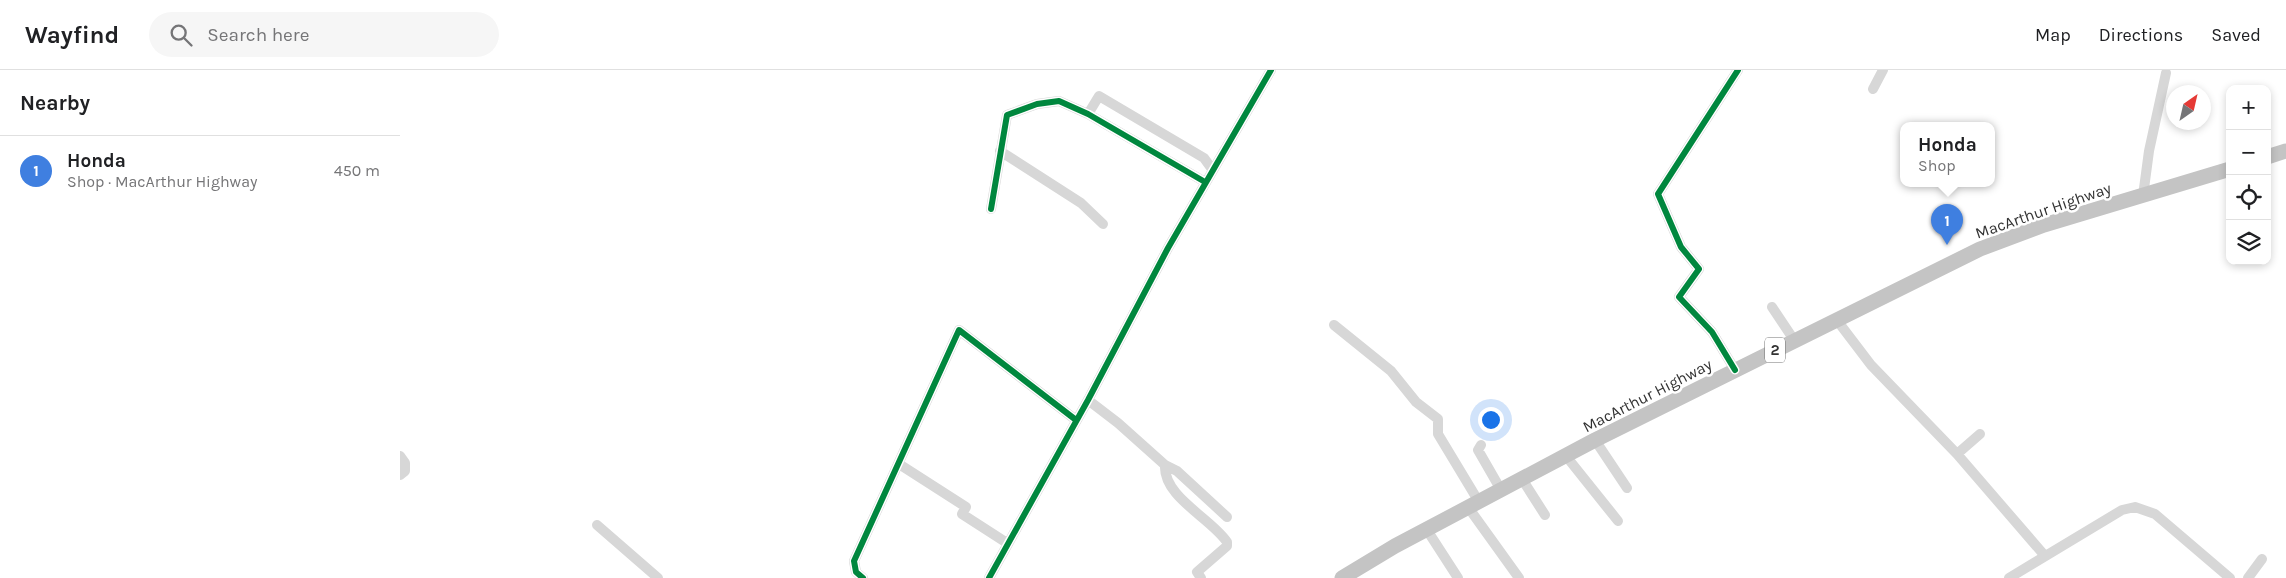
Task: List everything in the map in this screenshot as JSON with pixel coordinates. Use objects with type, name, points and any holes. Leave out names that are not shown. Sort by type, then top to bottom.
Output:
[{"type":"highway","points":[[2271,156],[2286,151]]},
{"type":"highway","name":"MacArthur Highway","points":[[1349,576],[1395,546],[1596,440],[1836,319],[2001,240],[2060,220],[2226,170]]},
{"type":"street","points":[[989,578],[1088,400],[1212,169],[1271,70]]},
{"type":"street","points":[[1735,370],[1712,332],[1679,297],[1699,269],[1681,247],[1658,194],[1738,70]]},
{"type":"street","points":[[1873,89],[1883,70]]},
{"type":"street","points":[[2143,196],[2149,152],[2166,73]]},
{"type":"street","points":[[1088,114],[1098,96],[1204,158],[1212,169]]},
{"type":"street","points":[[991,209],[1007,115],[1037,104],[1059,101],[1088,114],[1205,182]]},
{"type":"street","points":[[1000,151],[1081,203],[1103,224]]},
{"type":"street","points":[[1772,307],[1794,340]]},
{"type":"street","points":[[1836,319],[1867,361],[1956,454],[2045,556]]},
{"type":"street","points":[[1334,325],[1391,371],[1416,402],[1438,419],[1438,434],[1474,504],[1519,578]]},
{"type":"street","points":[[863,578],[856,572],[854,561],[958,330],[1076,420]]},
{"type":"street","points":[[1088,400],[1118,423],[1165,466],[1177,471],[1227,517]]},
{"type":"street","points":[[1956,454],[1980,434]]},
{"type":"street","points":[[1596,440],[1628,488]]},
{"type":"street","points":[[1481,445],[1478,450],[1501,490]]},
{"type":"street","points":[[400,456],[405,463],[405,471],[400,475]]},
{"type":"street","points":[[1566,456],[1618,521]]},
{"type":"street","points":[[898,464],[966,507],[962,514],[1007,543]]},
{"type":"street","points":[[1165,466],[1164,476],[1173,490],[1227,542],[1227,546],[1198,570],[1197,574],[1201,578]]},
{"type":"street","points":[[1522,479],[1545,515]]},
{"type":"street","points":[[2009,578],[2122,510],[2135,507],[2155,514],[2230,578]]},
{"type":"street","points":[[597,525],[658,578]]},
{"type":"street","points":[[1427,530],[1458,578]]},
{"type":"street","points":[[2248,578],[2262,559]]},
{"type":"cycle path","points":[[989,578],[1088,400],[1168,248],[1271,70]]},
{"type":"cycle path","points":[[1735,370],[1712,332],[1679,297],[1699,269],[1681,247],[1658,194],[1738,70]]},
{"type":"cycle path","points":[[991,209],[1007,115],[1037,104],[1059,101],[1088,114],[1205,182]]},
{"type":"cycle path","points":[[863,578],[856,572],[854,561],[959,330],[1076,420]]},
{"type":"place","name":"Honda","points":[[1947,245]]}]
